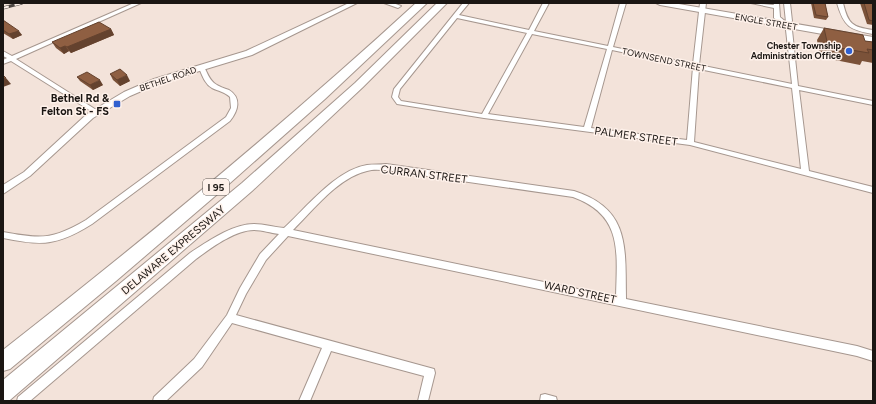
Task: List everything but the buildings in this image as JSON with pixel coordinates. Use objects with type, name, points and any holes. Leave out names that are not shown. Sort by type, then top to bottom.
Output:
[{"type":"highway","name":"DELAWARE EXPRESSWAY","points":[[3,362],[206,195],[337,82],[422,3]]},
{"type":"highway","name":"DELAWARE EXPRESSWAY","points":[[3,393],[253,182],[354,90],[442,3]]},
{"type":"main road","name":"ENGLE STREET","points":[[660,3],[702,7],[786,25],[873,40]]},
{"type":"street","points":[[3,62],[138,3]]},
{"type":"street","name":"BETHEL ROAD","points":[[3,190],[27,174],[79,125],[96,112],[146,86],[250,54],[354,3]]},
{"type":"street","points":[[387,3],[398,6]]},
{"type":"street","points":[[455,16],[466,3]]},
{"type":"street","points":[[484,116],[529,31],[546,3]]},
{"type":"street","points":[[587,129],[624,3]]},
{"type":"street","points":[[754,3],[776,5],[777,18],[786,25],[789,30],[794,87],[805,173]]},
{"type":"street","points":[[786,25],[789,21],[787,3]]},
{"type":"street","points":[[840,3],[845,20],[851,26],[873,32]]},
{"type":"street","points":[[690,143],[702,7]]},
{"type":"street","name":"TOWNSEND STREET","points":[[455,16],[873,103]]},
{"type":"street","name":"PALMER STREET","points":[[455,16],[397,90],[394,96],[396,101],[403,105],[690,143],[873,190]]},
{"type":"street","points":[[3,53],[96,112]]},
{"type":"street","points":[[3,235],[40,241],[56,238],[70,233],[89,222],[228,119],[234,112],[235,100],[233,96],[214,86],[202,68]]},
{"type":"street","name":"CURRAN STREET","points":[[158,401],[198,362],[230,318],[243,291],[263,257],[331,188],[348,175],[367,168],[386,167],[574,194],[591,201],[605,211],[616,225],[620,242],[621,300]]},
{"type":"street","name":"WARD STREET","points":[[22,401],[193,256],[214,242],[244,228],[255,227],[621,300],[857,351],[873,356]]},
{"type":"street","points":[[230,318],[430,373],[422,401]]},
{"type":"street","points":[[304,401],[328,346]]},
{"type":"railway","points":[[3,8],[22,3]]},
{"type":"place","name":"Chester Township Administration Office","points":[[849,51]]},
{"type":"place","name":"Bethel Rd & Felton St - FS","points":[[117,104]]}]
